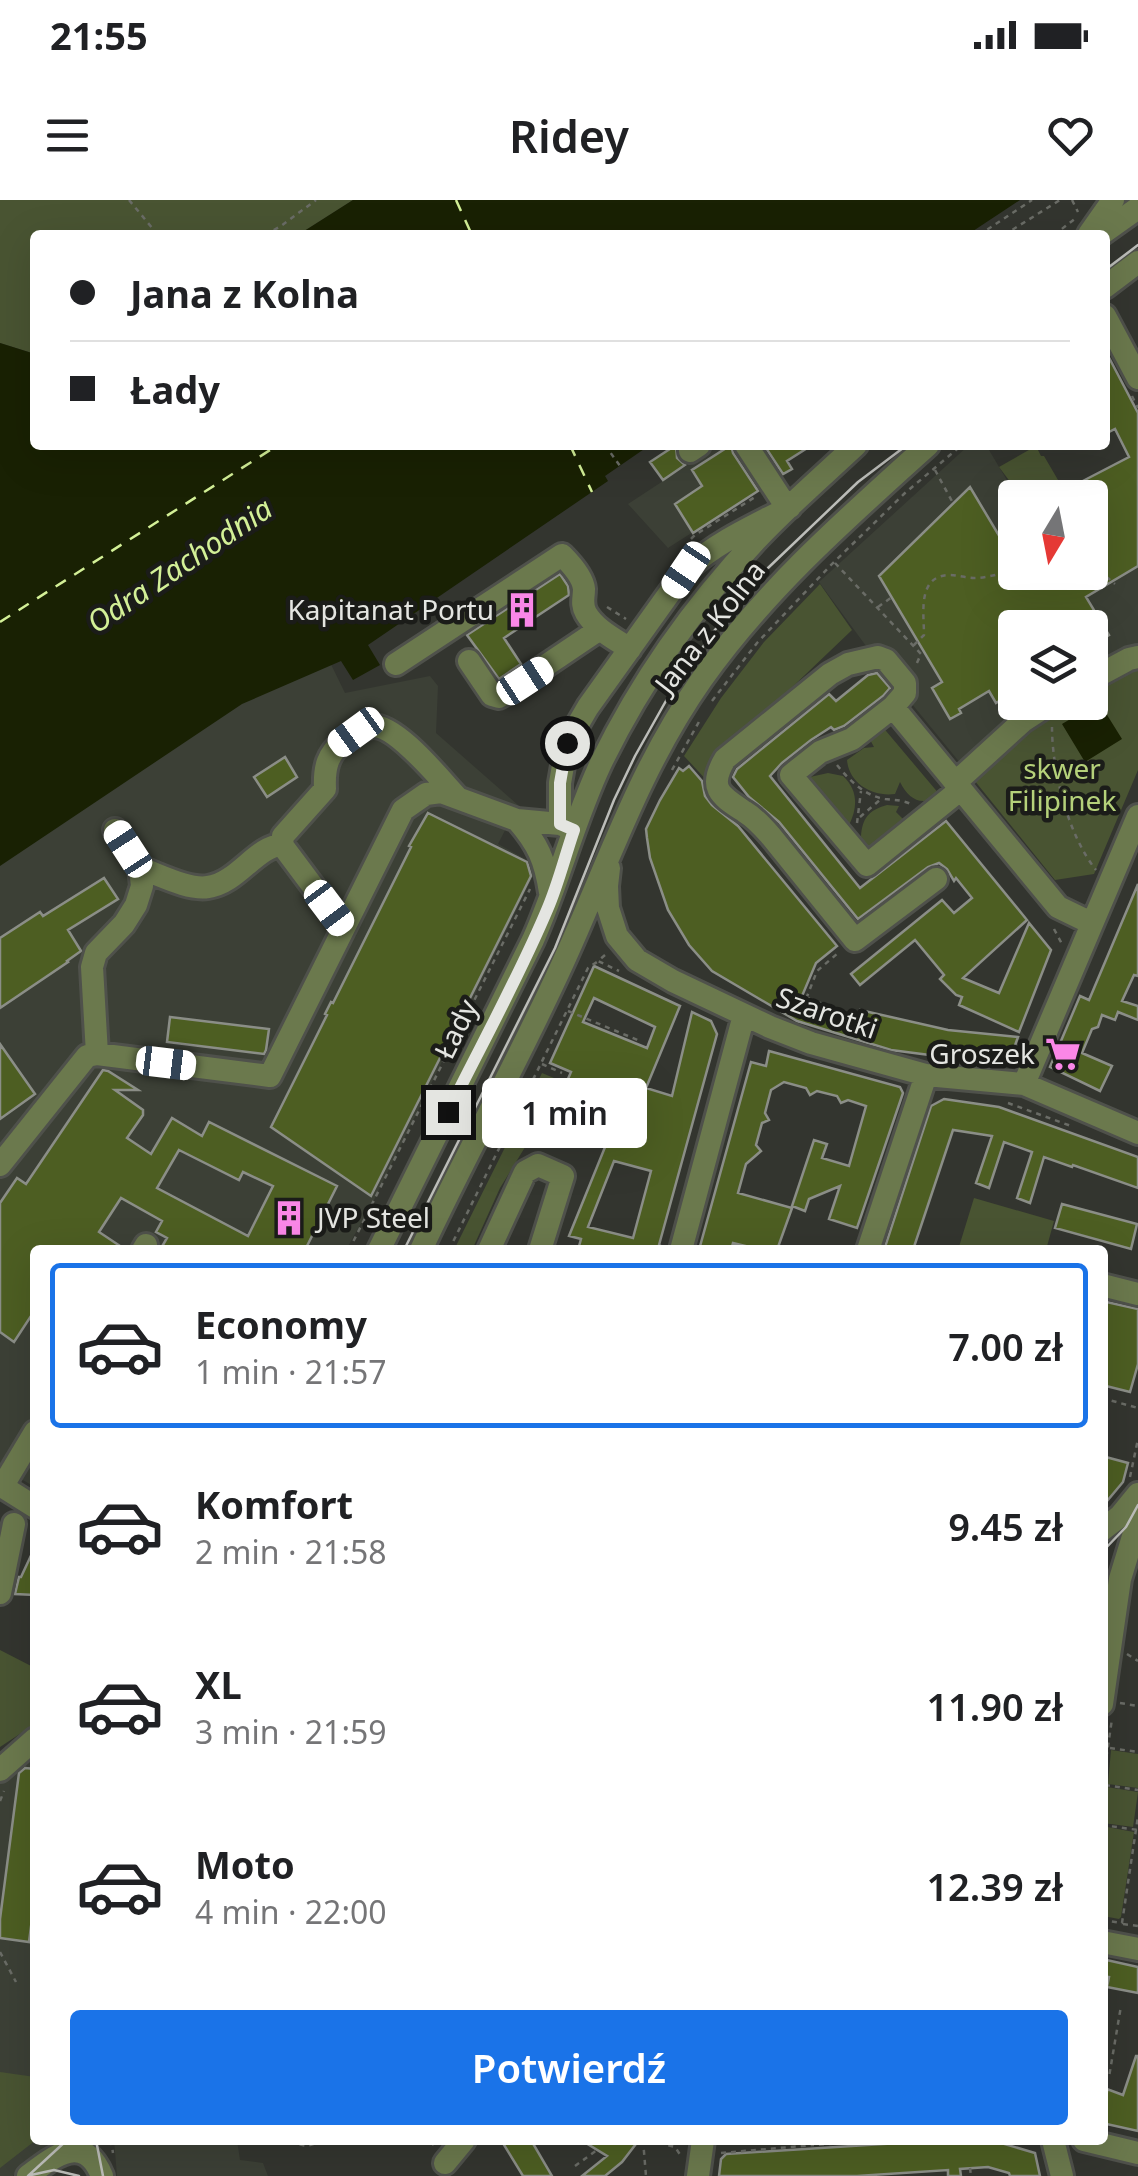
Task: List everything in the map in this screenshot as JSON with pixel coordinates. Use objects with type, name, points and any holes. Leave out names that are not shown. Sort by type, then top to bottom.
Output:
[{"type":"street","points":[[1092,230],[1113,200]]},
{"type":"street","points":[[1109,230],[1138,208]]},
{"type":"street","points":[[1110,283],[1138,262]]},
{"type":"street","points":[[1110,325],[1138,378]]},
{"type":"street","points":[[749,450],[790,507]]},
{"type":"street","name":"Jana z Kolna","points":[[567,827],[630,708],[710,592],[757,538],[851,450]]},
{"type":"street","name":"Jana z Kolna","points":[[423,1245],[562,965],[645,773],[678,715],[744,624],[809,555],[923,450]]},
{"type":"street","name":"Jana z Kolna","points":[[567,827],[560,783],[567,743],[588,708],[686,570],[705,552],[790,507]]},
{"type":"street","points":[[396,664],[558,556],[565,556],[584,586],[583,606],[588,616],[630,649]]},
{"type":"street","points":[[469,662],[492,695],[499,698],[600,629]]},
{"type":"street","points":[[936,879],[855,940],[770,835],[722,794],[716,784],[718,770],[725,758],[830,674],[848,664],[878,657],[886,660],[904,683],[905,693],[852,739],[827,749],[791,775],[867,865],[930,814],[1023,720]]},
{"type":"street","points":[[1108,670],[1138,657]]},
{"type":"street","points":[[893,707],[1058,908],[1091,923]]},
{"type":"street","points":[[344,928],[282,846],[282,836],[326,789],[326,760],[339,744],[373,726],[388,730],[456,796]]},
{"type":"street","points":[[0,1165],[87,1056],[97,1054],[270,1076],[403,810],[426,794],[442,792],[517,820],[567,827]]},
{"type":"street","points":[[1024,1084],[1138,816]]},
{"type":"street","points":[[517,820],[533,838],[546,863],[551,899]]},
{"type":"street","name":"Łady","points":[[381,1245],[533,940],[551,899],[567,827]]},
{"type":"street","points":[[97,1054],[92,967],[96,954],[136,905],[142,886],[140,868],[116,830]]},
{"type":"street","name":"Szarotki","points":[[618,833],[608,870],[610,920],[620,941],[636,960],[655,972],[811,1043],[926,1074],[1024,1084],[1138,1133]]},
{"type":"street","points":[[140,868],[205,888],[228,882],[272,846],[282,846]]},
{"type":"street","points":[[682,1245],[744,1015]]},
{"type":"street","points":[[870,1245],[926,1074]]},
{"type":"street","points":[[490,1245],[525,1172],[538,1165],[563,1176],[542,1245]]},
{"type":"street","points":[[1108,1286],[1138,1294]]},
{"type":"street","points":[[30,1440],[1,1486],[30,1503]]},
{"type":"street","points":[[1108,1525],[1138,1494]]},
{"type":"street","points":[[0,1593],[14,1532],[7,1530],[30,1505]]},
{"type":"street","points":[[1109,1701],[1114,1592],[1138,1520]]},
{"type":"street","points":[[2,1777],[30,1745]]},
{"type":"street","points":[[1108,1943],[1138,1949]]},
{"type":"street","points":[[34,2172],[58,2145]]},
{"type":"street","points":[[100,2145],[103,2176]]},
{"type":"street","points":[[438,2154],[455,2145]]},
{"type":"street","points":[[698,2176],[702,2145]]},
{"type":"street","points":[[1054,2145],[1062,2176]]},
{"type":"street","points":[[1106,2145],[1138,2152]]},
{"type":"street","points":[[34,2172],[62,2152],[78,2151],[92,2159],[103,2176]]},
{"type":"path","points":[[129,200],[154,230]]},
{"type":"path","points":[[274,230],[316,200]]},
{"type":"path","points":[[986,230],[1032,200]]},
{"type":"path","points":[[1012,230],[1060,200]]},
{"type":"path","points":[[1060,230],[1080,215],[1072,200]]},
{"type":"path","points":[[609,450],[620,466]]},
{"type":"path","points":[[672,768],[706,710],[757,643],[905,493],[956,450]]},
{"type":"path","points":[[934,469],[953,503]]},
{"type":"path","points":[[834,562],[904,637]]},
{"type":"path","points":[[912,646],[924,635],[924,599],[928,587],[938,577],[976,579],[998,574]]},
{"type":"path","points":[[1108,578],[1115,584]]},
{"type":"path","points":[[583,593],[632,622]]},
{"type":"path","points":[[877,608],[892,597]]},
{"type":"path","points":[[1053,720],[1056,772],[1066,807],[1093,868],[1109,882]]},
{"type":"path","points":[[827,749],[861,790],[908,802],[930,814]]},
{"type":"path","points":[[848,842],[859,818],[861,790]]},
{"type":"path","points":[[859,818],[882,798]]},
{"type":"path","points":[[1054,928],[1062,942],[1062,956]]},
{"type":"path","points":[[795,1026],[817,970],[855,940]]},
{"type":"path","points":[[451,1245],[588,968],[598,961]]},
{"type":"path","points":[[566,1011],[640,1041]]},
{"type":"path","points":[[540,1064],[562,1074]]},
{"type":"path","points":[[996,1099],[1084,1132]]},
{"type":"path","points":[[1108,1400],[1138,1408]]},
{"type":"path","points":[[1138,1706],[1109,1701],[1108,1748],[1138,1752]]},
{"type":"path","points":[[0,1801],[4,1796],[2,1777]]},
{"type":"path","points":[[1108,1787],[1138,1790]]},
{"type":"path","points":[[1122,1923],[1138,1816]]},
{"type":"path","points":[[1108,1826],[1137,1830]]},
{"type":"path","points":[[1108,1921],[1138,1926]]},
{"type":"path","points":[[0,1952],[16,1982]]},
{"type":"path","points":[[1108,2077],[1121,2006]]},
{"type":"path","points":[[437,2145],[438,2154]]},
{"type":"path","points":[[646,2145],[646,2176]]},
{"type":"path","points":[[670,2145],[681,2155]]},
{"type":"path","points":[[718,2160],[724,2150],[798,2145]]},
{"type":"path","points":[[575,2166],[597,2150]]},
{"type":"path","points":[[970,2168],[971,2176]]},
{"type":"shaded area","points":[[710,450],[731,450],[757,491],[668,548],[628,504]]},
{"type":"shaded area","points":[[964,450],[989,450],[1007,480],[998,480],[998,590],[1108,590],[1108,539],[1138,483],[1138,667],[1108,682],[1108,610],[998,610],[998,720],[1045,720],[970,775],[880,665],[819,582]]},
{"type":"shaded area","points":[[321,644],[345,693],[430,676],[438,686],[436,733],[518,805],[498,844],[538,866],[349,1245],[30,1245],[30,1484],[0,1467],[0,854]]},
{"type":"shaded area","points":[[30,1749],[30,2145],[48,2145],[13,2176],[0,2176],[0,1776]]},
{"type":"shaded area","points":[[114,2145],[238,2145],[240,2160],[263,2163],[268,2176],[117,2176]]},
{"type":"green space","points":[[0,200],[353,200],[306,230],[30,230],[30,352],[0,343]]},
{"type":"green space","points":[[1029,450],[1038,450],[1058,480],[1009,480],[999,467]]},
{"type":"green space","points":[[820,584],[852,630],[721,755],[711,785],[684,756],[721,698],[764,642]]},
{"type":"green space","name":"skwer Filipinek","points":[[1138,667],[1138,770],[1094,874],[1055,880],[970,775],[1045,720],[1108,720],[1108,682]]},
{"type":"green space","points":[[881,725],[940,795],[922,801],[912,797],[900,782],[895,794],[887,794],[871,791],[857,782],[847,760],[864,748],[874,747],[868,736]]},
{"type":"green space","points":[[828,773],[843,776],[852,787],[855,805],[849,825],[810,777]]},
{"type":"green space","points":[[887,805],[899,806],[896,812],[903,819],[911,815],[913,818],[872,852],[861,837],[863,825],[871,812]]},
{"type":"green space","points":[[542,1073],[566,1083],[554,1111],[541,1121],[500,1188],[474,1245],[456,1245]]},
{"type":"green space","points":[[974,1198],[1054,1221],[1047,1245],[960,1245]]},
{"type":"green space","points":[[0,1650],[30,1665],[30,1727],[0,1747]]},
{"type":"green space","points":[[1111,1750],[1138,1754],[1138,1788],[1108,1784]]},
{"type":"green space","points":[[1108,1787],[1138,1792],[1133,1827],[1108,1824]]},
{"type":"green space","points":[[1108,1827],[1134,1832],[1119,1919],[1108,1917]]},
{"type":"green space","points":[[0,2072],[30,2076],[30,2145],[0,2168]]},
{"type":"water","points":[[353,200],[1020,200],[975,230],[306,230]]},
{"type":"water","name":"Odra Zachodnia","points":[[0,343],[30,352],[30,450],[643,450],[605,476],[608,481],[368,645],[380,665],[353,680],[341,661],[242,704],[0,866]]},
{"type":"water","points":[[1108,716],[1122,739],[1085,762],[1062,724],[1069,720],[1108,720]]},
{"type":"building","points":[[1110,360],[1138,413],[1138,566],[1108,584],[1108,480],[1085,480],[1129,457],[1115,429],[1110,432]]},
{"type":"building","points":[[668,450],[676,450],[677,458],[685,465],[663,480],[650,462]]},
{"type":"building","points":[[723,450],[732,450],[758,491],[693,533],[675,504],[702,486],[692,470]]},
{"type":"building","points":[[767,450],[804,450],[787,461],[792,469],[783,474]]},
{"type":"building","points":[[970,487],[998,534],[998,590],[1098,590],[1086,597],[1094,610],[998,610],[998,702],[989,691],[950,719],[932,688],[942,682],[879,576]]},
{"type":"building","name":"Kapitanat Portu","points":[[560,574],[569,595],[504,638],[521,664],[499,679],[467,635]]},
{"type":"building","points":[[877,673],[890,688],[883,696],[844,726],[834,730],[831,727],[811,740],[770,776],[860,888],[946,821],[1027,920],[963,978],[999,993],[1029,923],[1051,950],[1019,1032],[959,1005],[962,997],[940,979],[944,975],[915,940],[860,985],[851,974],[942,900],[954,913],[972,898],[947,869],[939,863],[928,867],[858,919],[779,822],[749,797],[733,777],[737,769],[829,694],[836,701],[868,675]]},
{"type":"building","points":[[285,757],[297,777],[267,797],[254,777]]},
{"type":"building","points":[[689,766],[702,781],[712,805],[738,826],[837,946],[816,963],[802,996],[858,1018],[860,1010],[948,1030],[1018,1037],[1012,1054],[1007,1052],[999,1064],[891,1050],[797,1021],[712,971],[689,945],[668,910],[647,838],[646,829],[660,800],[679,768],[683,771]]},
{"type":"building","points":[[428,813],[527,862],[531,876],[371,1196],[271,1127]]},
{"type":"building","points":[[104,878],[118,899],[68,930],[81,951],[0,1008],[0,938]]},
{"type":"building","points":[[1138,884],[1138,976],[1134,975],[1122,1001],[1138,1006],[1138,1020],[1118,1012],[1115,1020],[1102,1015],[1082,1053],[1112,1066],[1100,1091],[1050,1067],[1080,996],[1089,1000]]},
{"type":"building","points":[[594,966],[680,1006],[646,1088],[672,1096],[692,1012],[711,1021],[717,1034],[659,1245],[579,1245],[581,1239],[569,1236],[614,1125],[575,1109],[572,1118],[554,1111],[571,1072],[550,1063]],"holes":[[[594,998],[655,1027],[647,1048],[583,1022]],[[614,1161],[651,1171],[633,1238],[588,1227]]]},
{"type":"building","points":[[170,1017],[269,1029],[266,1050],[264,1054],[167,1042]]},
{"type":"building","points":[[0,1044],[35,1094],[0,1119]]},
{"type":"building","points":[[769,1051],[900,1087],[903,1093],[857,1228],[829,1219],[840,1186],[809,1199],[805,1211],[792,1206],[814,1140],[827,1144],[822,1158],[849,1166],[866,1106],[848,1100],[841,1103],[837,1096],[817,1091],[810,1095],[806,1088],[784,1082],[771,1090],[765,1113],[769,1120],[762,1123],[756,1145],[761,1151],[746,1164],[738,1193],[792,1208],[779,1245],[700,1245],[751,1062],[766,1066]]},
{"type":"building","points":[[103,1070],[138,1090],[115,1090],[143,1110],[127,1138],[151,1154],[172,1118],[202,1136],[209,1122],[337,1186],[308,1245],[163,1245],[167,1238],[156,1232],[162,1221],[121,1198],[99,1232],[118,1245],[30,1245],[30,1318],[14,1342],[0,1332],[0,1203],[17,1178],[26,1184]],"holes":[[[179,1150],[239,1180],[243,1172],[273,1186],[248,1236],[157,1188]]]},
{"type":"building","points":[[944,1099],[999,1107],[1138,1157],[1138,1188],[1044,1157],[1030,1203],[1017,1198],[1032,1152],[1004,1142],[989,1188],[976,1183],[992,1136],[953,1130],[915,1245],[886,1245],[931,1106]]},
{"type":"building","points":[[1062,1204],[1137,1224],[1131,1249],[1055,1228]]},
{"type":"building","points":[[1108,1302],[1138,1309],[1138,1364],[1130,1392],[1108,1386]]},
{"type":"building","points":[[1108,1458],[1128,1463],[1123,1482],[1108,1500]]},
{"type":"building","points":[[30,1558],[30,1595],[15,1594]]},
{"type":"building","points":[[30,1768],[29,1942],[0,1938],[19,1773]]},
{"type":"building","points":[[1108,1960],[1138,1967],[1138,1993],[1108,1987]]},
{"type":"building","points":[[1138,2056],[1138,2131],[1108,2124],[1108,2089],[1123,2095]]},
{"type":"building","points":[[504,2145],[534,2145],[552,2176],[523,2176]]},
{"type":"building","points":[[589,2145],[635,2145],[605,2176],[582,2176],[607,2156]]},
{"type":"building","points":[[867,2145],[1008,2145],[1035,2153],[1040,2176],[1010,2176],[988,2167],[960,2169],[961,2176],[948,2176],[948,2170],[857,2176],[719,2176],[721,2159],[726,2154]]},
{"type":"ferry route","points":[[456,200],[470,230]]},
{"type":"ferry route","points":[[0,622],[270,450]]},
{"type":"ferry route","points":[[572,450],[592,492]]},
{"type":"tram line","points":[[1110,266],[1138,245]]},
{"type":"tram line","points":[[406,1245],[555,948],[614,800],[667,699],[714,631],[768,568],[858,482],[900,450]]},
{"type":"tram line","points":[[1108,1546],[1126,1527],[1138,1505]]},
{"type":"tram line","points":[[28,2176],[62,2145]]},
{"type":"tram line","points":[[97,2145],[103,2176]]},
{"type":"tram line","points":[[31,2175],[54,2170],[79,2176]]},
{"type":"place","name":"Kapitanat Portu","points":[[522,610]]},
{"type":"place","name":"Groszek","points":[[1063,1054]]},
{"type":"place","name":"JVP Steel","points":[[289,1218]]},
{"type":"route","points":[[448,1112],[547,910],[574,830],[560,824],[560,783],[567,743]]}]
